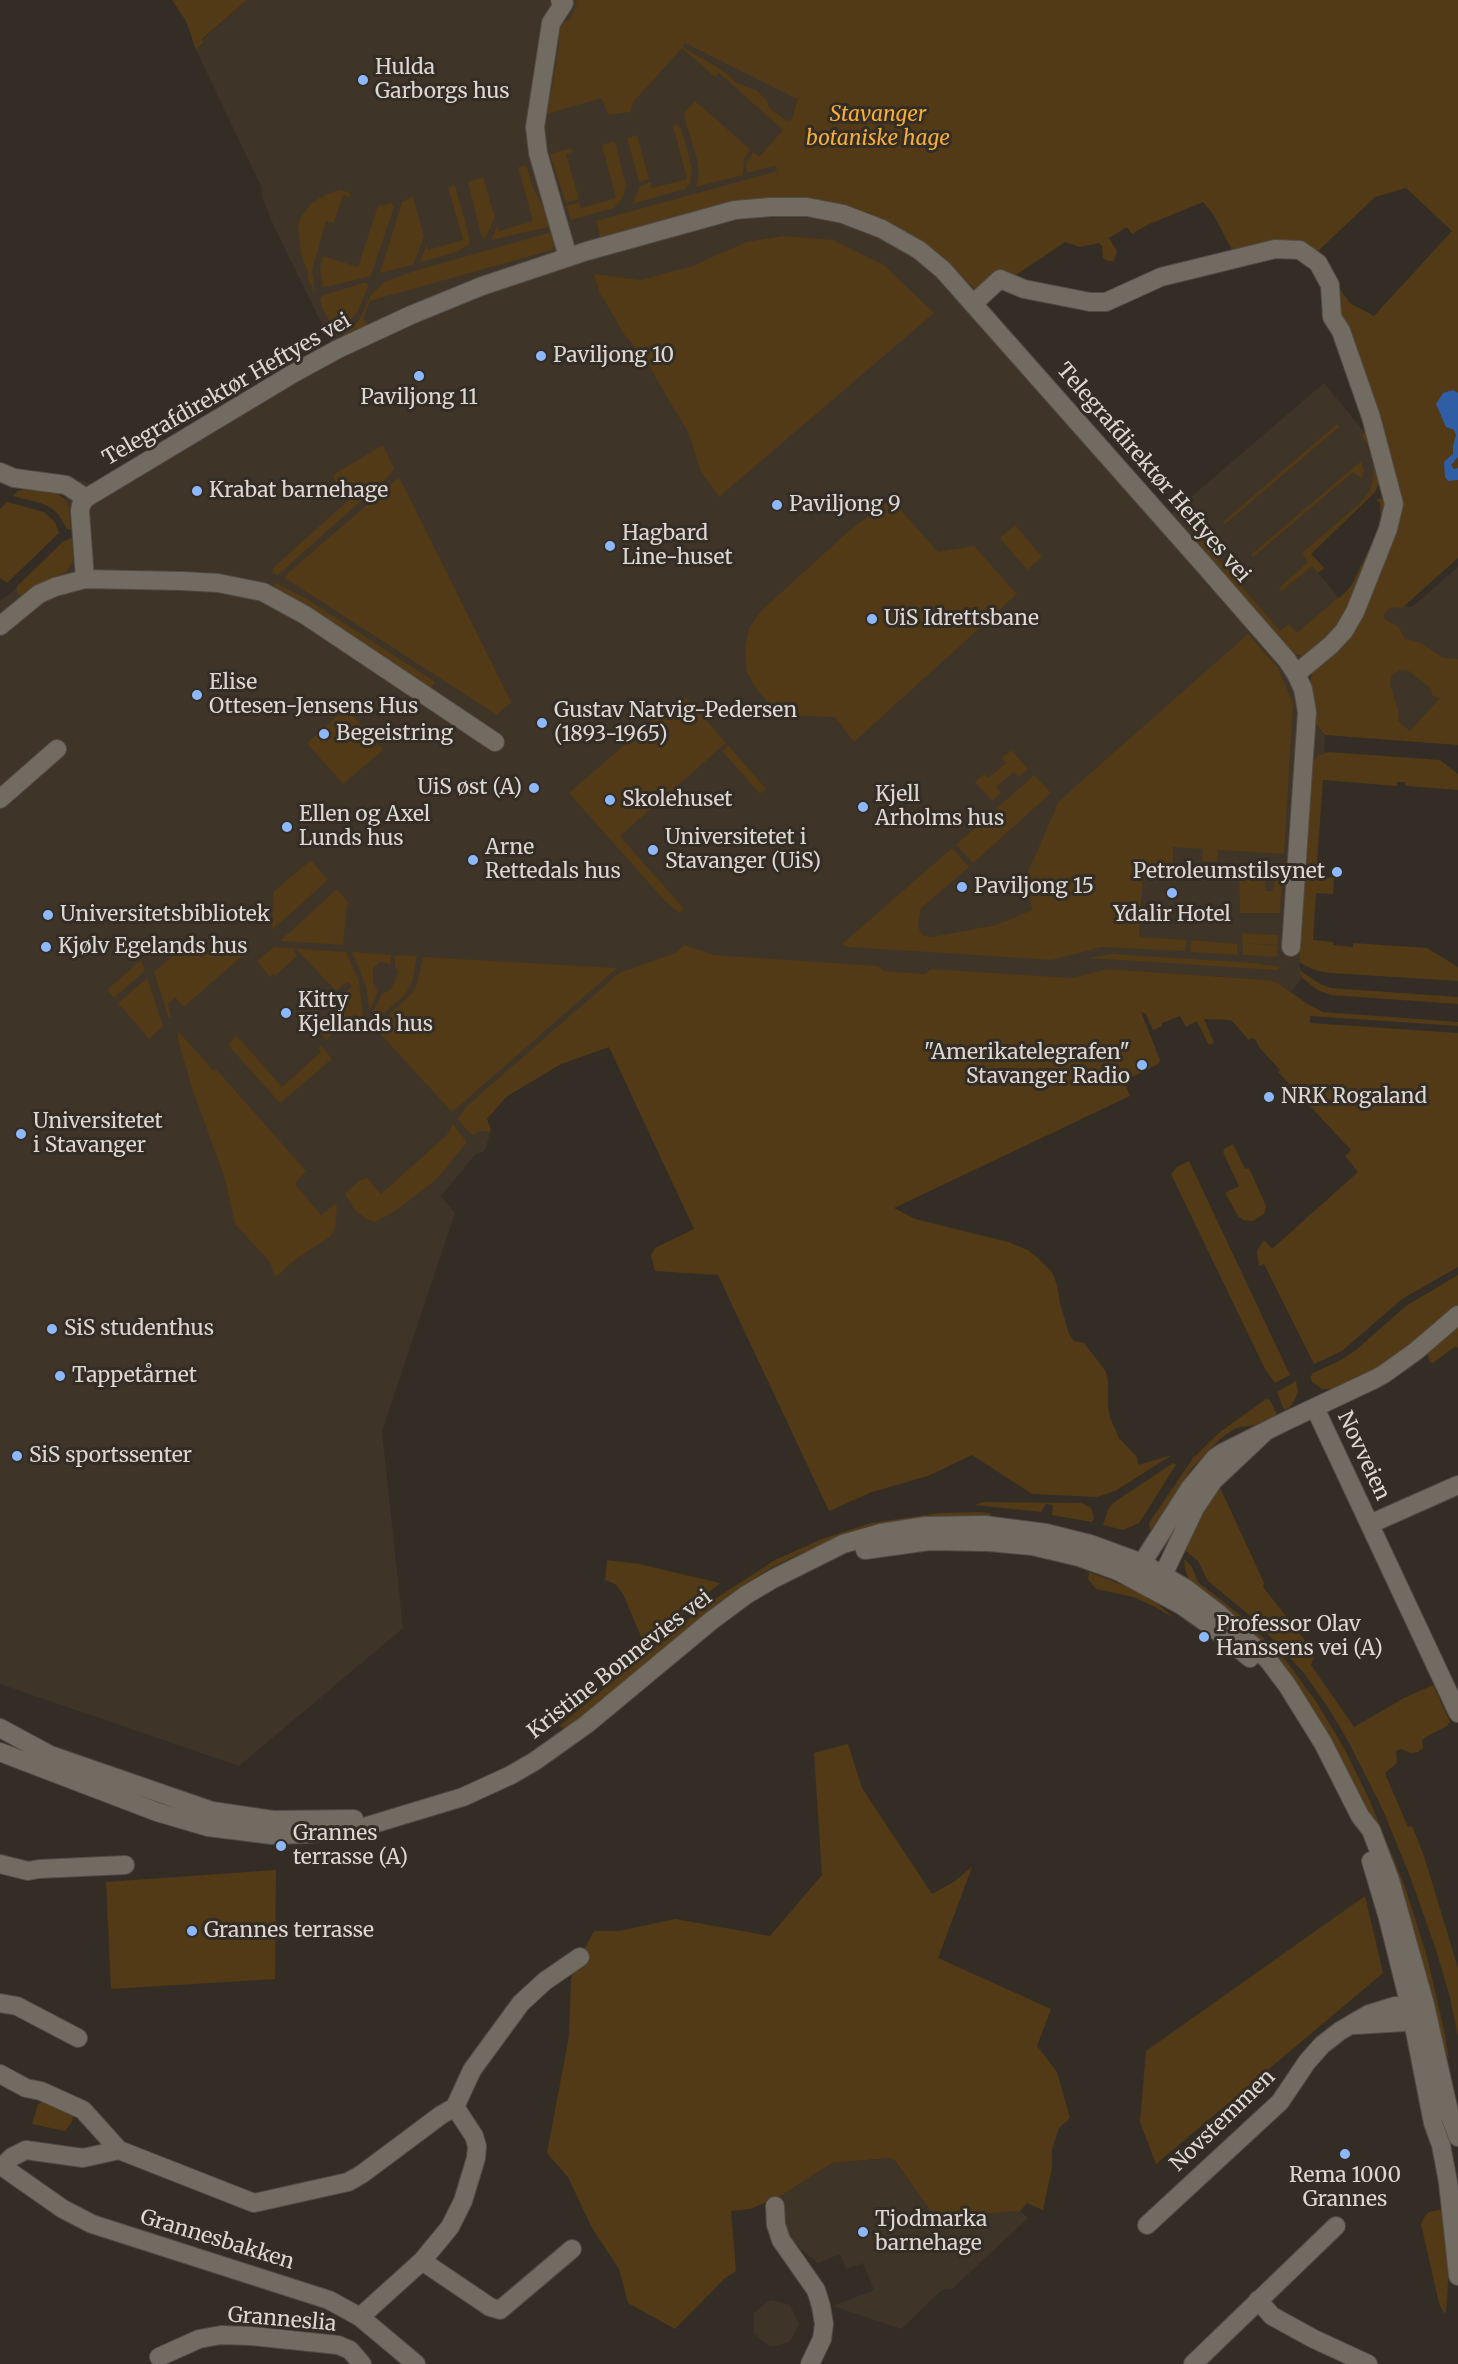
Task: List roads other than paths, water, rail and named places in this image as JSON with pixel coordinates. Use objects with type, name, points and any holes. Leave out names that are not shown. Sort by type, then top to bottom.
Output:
[{"type":"street","points":[[560,0],[564,3],[550,23],[537,104],[535,133],[538,153],[568,257]]},
{"type":"street","name":"Telegrafdirektør Heftyes vei","points":[[86,498],[294,373],[339,349],[447,300],[568,257],[735,210],[807,207],[843,214],[873,225],[919,250],[943,270],[1279,651],[1296,674],[1303,689],[1307,712],[1291,947]]},
{"type":"street","points":[[974,303],[1000,279],[1024,289],[1090,302],[1106,302],[1161,278],[1275,249],[1300,250],[1318,263],[1330,285],[1332,317],[1341,331],[1371,417],[1394,504],[1388,529],[1355,612],[1344,631],[1331,645],[1296,674]]},
{"type":"street","points":[[0,472],[14,477],[66,485],[86,498],[81,505],[80,512],[85,579]]},
{"type":"street","points":[[0,626],[39,594],[62,584],[85,579],[218,583],[262,592],[305,615],[495,742]]},
{"type":"street","points":[[0,799],[57,749]]},
{"type":"street","points":[[1266,1431],[1225,1467],[1213,1481],[1195,1508],[1163,1575],[1144,1584],[1142,1563],[1190,1488],[1222,1453],[1266,1431],[1315,1408],[1392,1369],[1458,1315]]},
{"type":"street","name":"Novveien","points":[[1315,1408],[1458,1713]]},
{"type":"street","points":[[1370,1524],[1458,1485]]},
{"type":"street","name":"Kristine Bonnevies vei","points":[[0,1752],[157,1812],[223,1830],[272,1835],[357,1829],[463,1797],[535,1761],[587,1724],[711,1621],[746,1595],[801,1564],[843,1545],[881,1533],[926,1526],[984,1525],[1046,1533],[1090,1544],[1142,1563],[1163,1575],[1215,1620]]},
{"type":"street","name":"Kristine Bonnevies vei","points":[[801,1564],[884,1545],[928,1541],[989,1542],[1032,1546],[1079,1557],[1118,1571],[1215,1620]]},
{"type":"street","points":[[1215,1620],[1268,1660],[1287,1685],[1323,1743],[1360,1816],[1363,1836],[1458,2137]]},
{"type":"street","name":"Kristine Bonnevies vei","points":[[0,1728],[50,1755],[162,1795],[221,1813],[290,1821],[394,1817]]},
{"type":"street","points":[[0,1864],[25,1879],[39,1869],[125,1865]]},
{"type":"street","points":[[0,2074],[26,2088],[41,2091],[82,2110],[119,2150],[254,2203],[348,2181],[362,2175],[441,2115],[455,2107],[472,2070],[521,2003],[545,1981],[580,1957]]},
{"type":"street","points":[[0,2003],[17,2006],[78,2038]]},
{"type":"street","name":"Novstemmen","points":[[1147,2225],[1280,2102],[1307,2062],[1322,2045],[1369,2014],[1395,2006],[1416,2009]]},
{"type":"street","points":[[1416,2009],[1448,2182],[1458,2276]]},
{"type":"street","points":[[360,2317],[422,2261],[450,2227],[463,2201],[476,2158],[477,2146],[474,2136],[455,2107]]},
{"type":"street","points":[[1,2166],[26,2150],[82,2158],[119,2150]]},
{"type":"street","name":"Grannesbakken","points":[[1,2166],[63,2209],[92,2224],[329,2300],[360,2317],[416,2364]]},
{"type":"street","points":[[775,2206],[776,2225],[781,2240],[816,2290],[821,2306],[824,2324],[822,2339],[810,2364]]},
{"type":"street","points":[[1193,2364],[1336,2226]]},
{"type":"street","points":[[422,2261],[489,2307],[500,2310],[572,2249]]},
{"type":"street","points":[[1258,2300],[1272,2316],[1368,2364]]},
{"type":"street","name":"Granneslia","points":[[157,2362],[199,2339],[221,2335],[338,2345],[350,2350],[363,2364]]},
{"type":"water","points":[[1453,390],[1458,393],[1458,457],[1451,465],[1454,469],[1458,468],[1458,480],[1448,481],[1445,477],[1444,462],[1453,454],[1456,435],[1454,430],[1446,427],[1436,404],[1443,393]]},
{"type":"place","name":"Hulda Garborgs hus","points":[[363,80]]},
{"type":"place","name":"Paviljong 10","points":[[541,356]]},
{"type":"place","name":"Paviljong 11","points":[[419,376]]},
{"type":"place","name":"Krabat barnehage","points":[[197,491]]},
{"type":"place","name":"Paviljong 9","points":[[777,505]]},
{"type":"place","name":"Hagbard Line-huset","points":[[610,546]]},
{"type":"place","name":"UiS Idrettsbane","points":[[872,619]]},
{"type":"place","name":"Elise Ottesen-Jensens Hus","points":[[197,695]]},
{"type":"place","name":"Gustav Natvig-Pedersen (1893-1965)","points":[[542,723]]},
{"type":"place","name":"Begeistring","points":[[324,734]]},
{"type":"place","name":"UiS øst (A)","points":[[534,788]]},
{"type":"place","name":"Skolehuset","points":[[610,800]]},
{"type":"place","name":"Kjell Arholms hus","points":[[863,807]]},
{"type":"place","name":"Ellen og Axel Lunds hus","points":[[287,827]]},
{"type":"place","name":"Universitetet i Stavanger (UiS)","points":[[653,850]]},
{"type":"place","name":"Arne Rettedals hus","points":[[473,860]]},
{"type":"place","name":"Petroleumstilsynet","points":[[1337,872]]},
{"type":"place","name":"Paviljong 15","points":[[962,887]]},
{"type":"place","name":"Ydalir Hotel","points":[[1172,893]]},
{"type":"place","name":"Universitetsbibliotek","points":[[48,915]]},
{"type":"place","name":"Kjølv Egelands hus","points":[[46,947]]},
{"type":"place","name":"Kitty Kjellands hus","points":[[286,1013]]},
{"type":"place","name":"\"Amerikatelegrafen\" Stavanger Radio","points":[[1142,1065]]},
{"type":"place","name":"NRK Rogaland","points":[[1269,1097]]},
{"type":"place","name":"Universitetet i Stavanger","points":[[21,1134]]},
{"type":"place","name":"SiS studenthus","points":[[52,1329]]},
{"type":"place","name":"Tappetårnet","points":[[60,1376]]},
{"type":"place","name":"SiS sportssenter","points":[[17,1456]]},
{"type":"place","name":"Professor Olav Hanssens vei (A)","points":[[1204,1637]]},
{"type":"place","name":"Grannes terrasse (A)","points":[[281,1846]]},
{"type":"place","name":"Grannes terrasse","points":[[192,1931]]},
{"type":"place","name":"Rema 1000 Grannes","points":[[1345,2154]]},
{"type":"place","name":"Tjodmarka barnehage","points":[[863,2232]]},
{"type":"park label","name":"Stavanger botaniske hage","points":[[878,127]]}]
